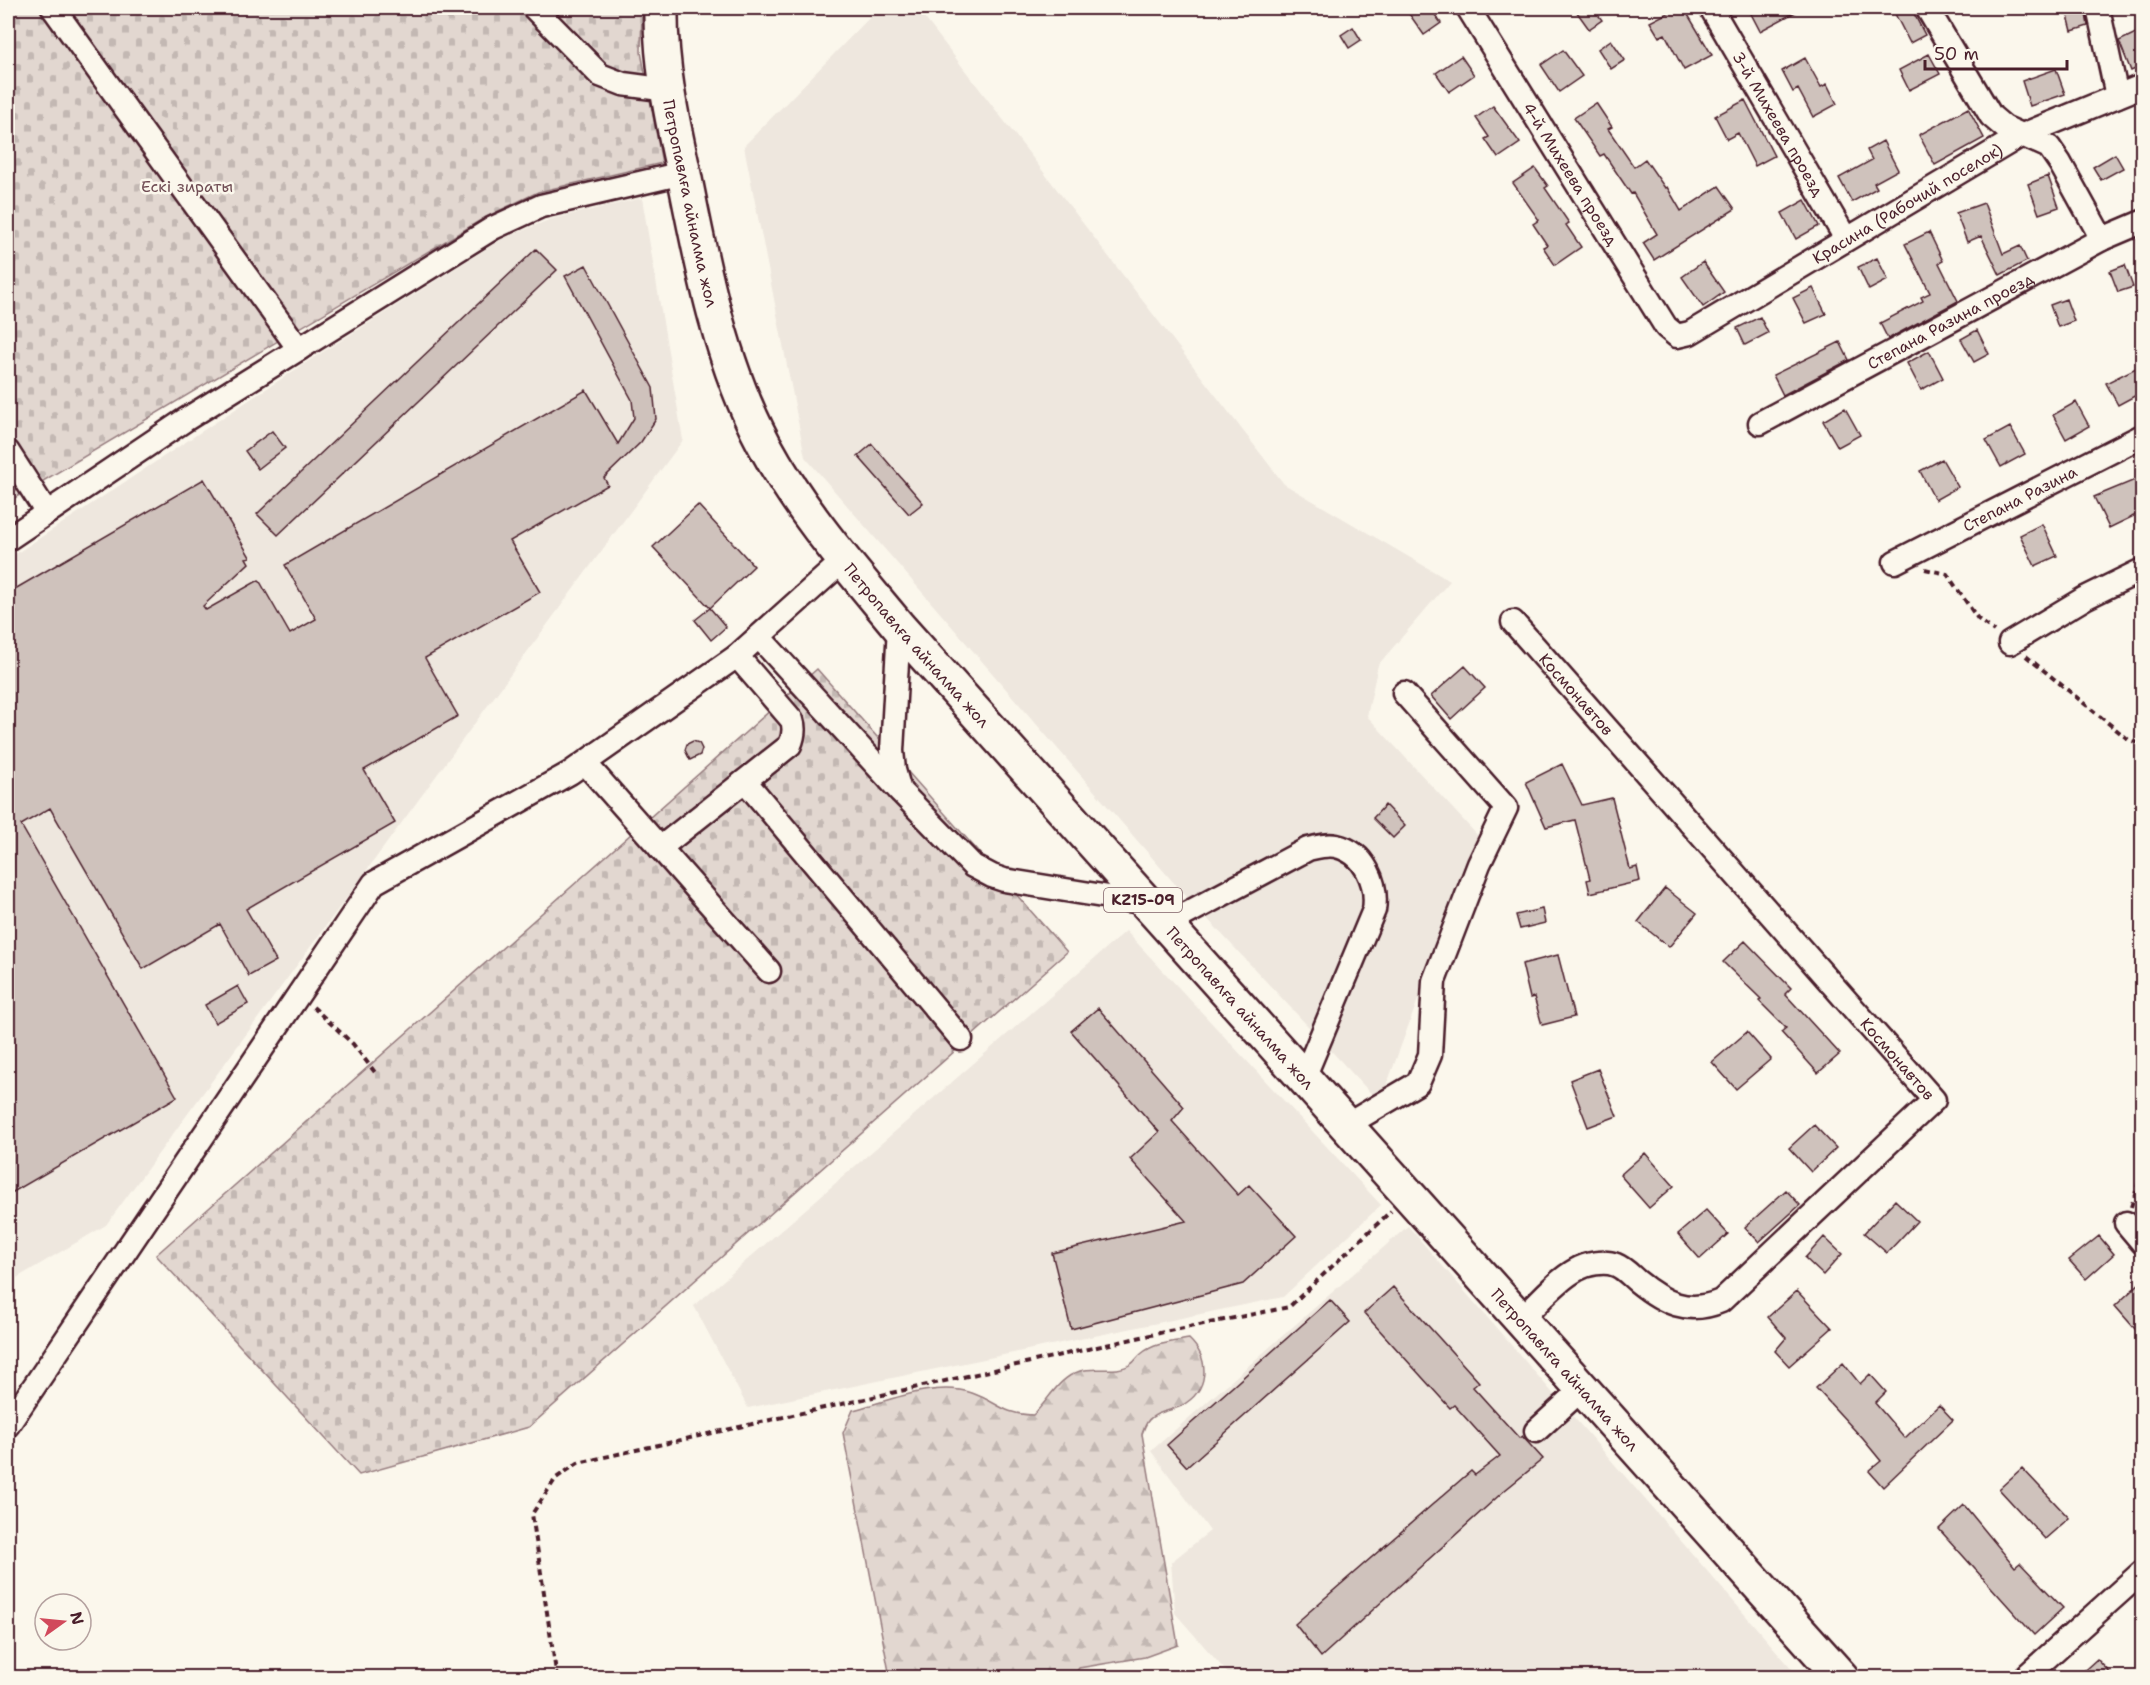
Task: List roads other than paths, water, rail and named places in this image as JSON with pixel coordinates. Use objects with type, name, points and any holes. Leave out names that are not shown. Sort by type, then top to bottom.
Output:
[{"type":"highway","name":"Петропавлға айналма жол","points":[[661,8],[668,90],[703,269],[743,399],[764,444],[796,498],[899,627],[1303,1080],[1842,1677]]},
{"type":"street","points":[[53,8],[299,349]]},
{"type":"street","points":[[534,8],[600,75],[622,84],[668,90]]},
{"type":"street","name":"4-й Михеева проезд","points":[[1468,8],[1666,327],[1677,336]]},
{"type":"street","name":"3-й Михеева проезд","points":[[1711,8],[1846,239]]},
{"type":"street","points":[[1927,8],[1991,116],[2020,136],[2037,140],[2049,147],[2103,239]]},
{"type":"street","points":[[2098,8],[2117,96]]},
{"type":"street","name":"Красина (Рабочий поселок)","points":[[1677,336],[1690,333],[2020,136],[2142,86]]},
{"type":"street","points":[[8,539],[185,420],[493,228],[541,206],[683,173]]},
{"type":"street","name":"Степана Разина проезд","points":[[1760,423],[2103,239],[2142,222]]},
{"type":"street","name":"Степана Разина","points":[[1895,562],[2142,436]]},
{"type":"street","points":[[8,452],[47,513]]},
{"type":"street","points":[[8,1425],[374,883],[585,763],[737,656],[844,560]]},
{"type":"street","points":[[2010,643],[2085,598],[2142,570]]},
{"type":"street","name":"Космонавтов","points":[[1513,622],[1934,1100],[1721,1301],[1695,1308],[1667,1302],[1615,1264],[1601,1262],[1568,1275],[1521,1319]]},
{"type":"street","points":[[899,627],[892,751],[900,791]]},
{"type":"street","points":[[759,637],[900,791],[973,866],[992,876],[1155,914],[1308,849],[1323,845],[1336,846],[1349,851],[1359,859],[1369,872],[1374,884],[1376,897],[1374,910],[1303,1080]]},
{"type":"street","points":[[660,848],[790,745],[795,728],[792,720],[737,656]]},
{"type":"street","points":[[1345,1126],[1418,1083],[1430,1055],[1434,981],[1479,864],[1506,808],[1404,693]]},
{"type":"street","points":[[585,763],[769,972]]},
{"type":"street","points":[[745,781],[961,1039]]},
{"type":"street","points":[[2126,1223],[2142,1242]]},
{"type":"street","points":[[1536,1431],[1583,1388]]},
{"type":"street","points":[[2024,1677],[2142,1572]]},
{"type":"park label","name":"Ескі зираты","points":[[187,186]]}]
